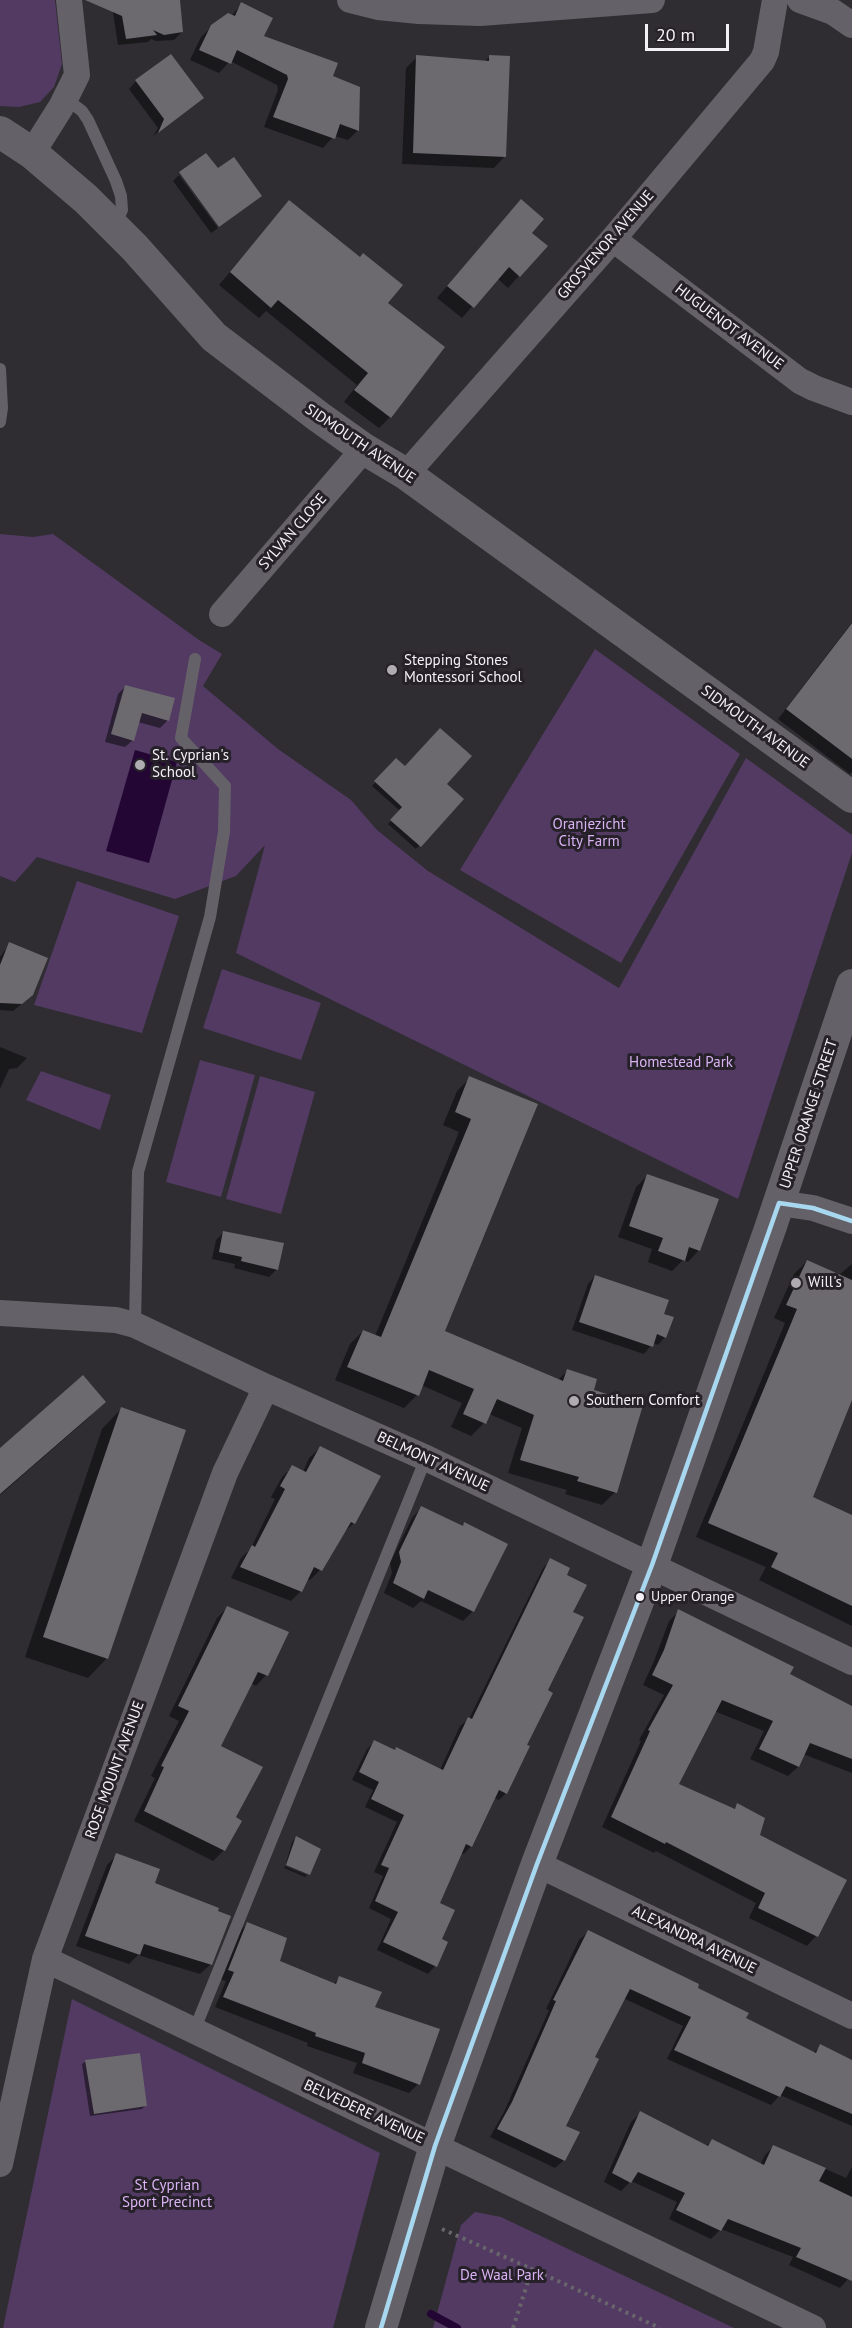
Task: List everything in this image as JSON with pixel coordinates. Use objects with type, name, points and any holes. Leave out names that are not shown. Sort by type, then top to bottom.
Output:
[{"type":"street","points":[[32,153],[66,99],[77,75],[69,0]]},
{"type":"street","points":[[350,0],[378,7],[480,13],[578,3],[652,0]]},
{"type":"street","name":"GROSVENOR AVENUE","points":[[406,474],[613,239],[762,61],[766,52],[775,0]]},
{"type":"street","points":[[800,0],[833,12],[852,25]]},
{"type":"street","name":"SIDMOUTH AVENUE","points":[[0,132],[32,153],[86,199],[135,248],[214,337],[364,449],[406,474],[852,797]]},
{"type":"street","name":"HUGUENOT AVENUE","points":[[613,239],[800,381],[852,402]]},
{"type":"street","name":"SYLVAN CLOSE","points":[[222,614],[364,449]]},
{"type":"street","name":"UPPER ORANGE STREET","points":[[381,2328],[435,2146],[537,1864],[652,1565],[779,1203],[852,986]]},
{"type":"street","points":[[779,1203],[813,1208],[852,1221]]},
{"type":"street","name":"BELMONT AVENUE","points":[[0,1313],[116,1320],[135,1325],[266,1387],[426,1458],[852,1662]]},
{"type":"street","name":"ROSE MOUNT AVENUE","points":[[0,2164],[45,1959],[225,1473],[266,1387]]},
{"type":"street","name":"ALEXANDRA AVENUE","points":[[537,1864],[852,2016]]},
{"type":"street","name":"BELVEDERE AVENUE","points":[[45,1959],[813,2328]]},
{"type":"lane","points":[[66,99],[82,111],[88,120],[116,181],[121,196],[122,210],[113,227]]},
{"type":"lane","points":[[0,369],[2,408],[0,422]]},
{"type":"lane","points":[[135,1325],[138,1172],[210,917],[224,832],[225,786],[181,738],[195,659]]},
{"type":"lane","points":[[194,2031],[426,1458]]},
{"type":"path","points":[[412,2220],[450,2231],[660,2328]]},
{"type":"path","points":[[513,2328],[532,2269]]},
{"type":"green space","points":[[0,0],[55,0],[62,64],[54,87],[40,102],[19,107],[0,106]]},
{"type":"green space","name":"Homestead Park","points":[[0,534],[33,537],[53,534],[199,640],[222,654],[203,686],[278,749],[351,800],[377,830],[428,871],[619,988],[746,758],[852,835],[852,853],[738,1199],[236,953],[265,845],[236,876],[175,899],[37,857],[15,882],[0,876]]},
{"type":"green space","name":"Oranjezicht City Farm","points":[[595,649],[740,754],[621,963],[460,870]]},
{"type":"green space","points":[[77,881],[179,916],[142,1033],[34,1005]]},
{"type":"green space","points":[[222,969],[321,1003],[301,1060],[203,1028]]},
{"type":"green space","points":[[200,1060],[255,1075],[221,1197],[166,1182]]},
{"type":"green space","points":[[41,1071],[111,1095],[100,1130],[26,1100]]},
{"type":"green space","points":[[260,1076],[315,1092],[281,1214],[226,1199]]},
{"type":"green space","name":"St Cyprian Sport Precinct","points":[[72,1999],[380,2153],[333,2328],[3,2328]]},
{"type":"green space","name":"De Waal Park","points":[[475,2212],[501,2217],[734,2328],[433,2328],[461,2225]]},
{"type":"shaded area","points":[[135,750],[177,762],[149,863],[106,851]]},
{"type":"building","points":[[85,0],[180,0],[183,32],[164,35],[153,30],[157,35],[126,39],[122,16]]},
{"type":"building","points":[[241,2],[273,18],[264,36],[338,63],[333,76],[360,87],[359,131],[340,124],[335,139],[273,117],[288,79],[287,75],[237,50],[231,64],[199,50],[211,25],[228,13],[235,16]]},
{"type":"building","points":[[171,54],[204,98],[158,133],[164,119],[135,80]]},
{"type":"building","points":[[416,55],[489,61],[489,55],[510,56],[506,157],[413,153]]},
{"type":"building","points":[[206,153],[218,168],[234,157],[262,196],[219,227],[179,172]]},
{"type":"building","points":[[521,199],[544,219],[532,233],[548,246],[520,277],[509,267],[474,308],[447,286]]},
{"type":"building","points":[[289,200],[360,257],[363,253],[403,285],[388,303],[445,347],[391,418],[354,390],[368,373],[278,300],[271,308],[230,272]]},
{"type":"building","points":[[852,623],[852,759],[786,709]]},
{"type":"building","points":[[125,685],[175,698],[169,721],[142,713],[134,741],[111,734]]},
{"type":"building","points":[[440,728],[472,756],[447,784],[464,799],[421,847],[390,820],[402,807],[374,781],[396,758],[405,766]]},
{"type":"building","points":[[9,942],[48,958],[33,995],[22,1004],[0,1003],[0,965]]},
{"type":"building","points":[[469,1076],[538,1104],[445,1331],[563,1381],[567,1369],[597,1379],[594,1390],[643,1405],[617,1493],[577,1481],[579,1477],[520,1460],[534,1415],[497,1399],[486,1424],[463,1414],[474,1389],[429,1370],[419,1396],[347,1367],[363,1330],[381,1337],[471,1119],[455,1112]]},
{"type":"building","points":[[647,1174],[719,1199],[700,1251],[689,1247],[685,1261],[658,1251],[663,1238],[629,1226]]},
{"type":"building","points":[[223,1231],[284,1243],[278,1270],[241,1261],[242,1257],[219,1252]]},
{"type":"building","points":[[807,1260],[852,1280],[852,1400],[813,1497],[852,1515],[852,1606],[771,1567],[778,1553],[708,1523],[797,1309],[786,1305]]},
{"type":"building","points":[[595,1275],[669,1300],[664,1314],[674,1317],[666,1338],[657,1334],[653,1347],[579,1322]]},
{"type":"building","points":[[83,1375],[106,1402],[0,1494],[0,1448]]},
{"type":"building","points":[[121,1407],[186,1430],[108,1659],[43,1637]]},
{"type":"building","points":[[320,1446],[381,1476],[355,1524],[351,1522],[322,1571],[314,1567],[302,1592],[240,1567],[252,1545],[255,1547],[285,1489],[280,1486],[292,1465],[306,1472]]},
{"type":"building","points":[[421,1506],[463,1526],[464,1522],[508,1544],[474,1612],[428,1590],[424,1599],[393,1583],[401,1562],[399,1552]]},
{"type":"building","points":[[550,1558],[570,1568],[567,1575],[587,1585],[573,1612],[584,1617],[548,1690],[553,1693],[527,1745],[530,1746],[507,1794],[499,1790],[472,1847],[466,1844],[440,1903],[455,1910],[442,1939],[448,1942],[437,1967],[383,1942],[398,1912],[375,1901],[389,1868],[381,1865],[404,1815],[371,1799],[379,1782],[359,1772],[374,1740],[395,1750],[396,1747],[443,1770],[468,1717],[472,1719]]},
{"type":"building","points":[[227,1606],[289,1632],[268,1676],[258,1672],[221,1746],[263,1767],[236,1817],[242,1821],[225,1851],[144,1811],[164,1767],[161,1766],[189,1711],[178,1706]]},
{"type":"building","points":[[678,1609],[794,1667],[790,1674],[852,1706],[852,1759],[810,1743],[799,1767],[759,1749],[773,1721],[722,1700],[679,1784],[735,1809],[737,1803],[765,1818],[760,1835],[847,1880],[818,1937],[758,1908],[765,1893],[666,1842],[665,1844],[611,1817],[650,1731],[648,1730],[673,1685],[652,1675],[664,1650]]},
{"type":"building","points":[[296,1836],[321,1849],[310,1875],[286,1865]]},
{"type":"building","points":[[116,1853],[160,1869],[155,1883],[219,1908],[218,1911],[231,1916],[212,1965],[144,1944],[140,1955],[85,1936]]},
{"type":"building","points":[[247,1922],[287,1938],[280,1961],[336,1984],[339,1976],[382,1992],[375,2007],[440,2029],[420,2085],[362,2063],[365,2053],[315,2036],[316,2033],[223,1997],[234,1972],[228,1970]]},
{"type":"building","points":[[588,1930],[699,1984],[698,1988],[749,2013],[746,2018],[816,2053],[820,2044],[852,2060],[852,2114],[786,2086],[780,2097],[674,2050],[691,2017],[630,1989],[595,2057],[599,2059],[566,2126],[580,2132],[565,2161],[497,2129],[512,2102],[556,2001],[553,2000]]},
{"type":"building","points":[[140,2053],[147,2106],[94,2114],[85,2060]]},
{"type":"building","points":[[640,2111],[708,2146],[712,2139],[764,2165],[773,2145],[826,2168],[819,2181],[852,2197],[852,2281],[796,2257],[801,2248],[728,2219],[721,2231],[676,2210],[685,2193],[638,2172],[631,2183],[612,2173]]},
{"type":"waterway","points":[[431,2314],[457,2328]]},
{"type":"transit line","points":[[381,2328],[435,2146],[537,1864],[652,1565],[779,1203],[813,1208],[852,1221]]},
{"type":"place","name":"Stepping Stones Montessori School","points":[[392,670]]},
{"type":"place","name":"St. Cyprian's School","points":[[140,765]]},
{"type":"place","name":"Will's","points":[[796,1283]]},
{"type":"place","name":"Southern Comfort","points":[[574,1401]]},
{"type":"place","name":"Upper Orange","points":[[640,1597]]}]
